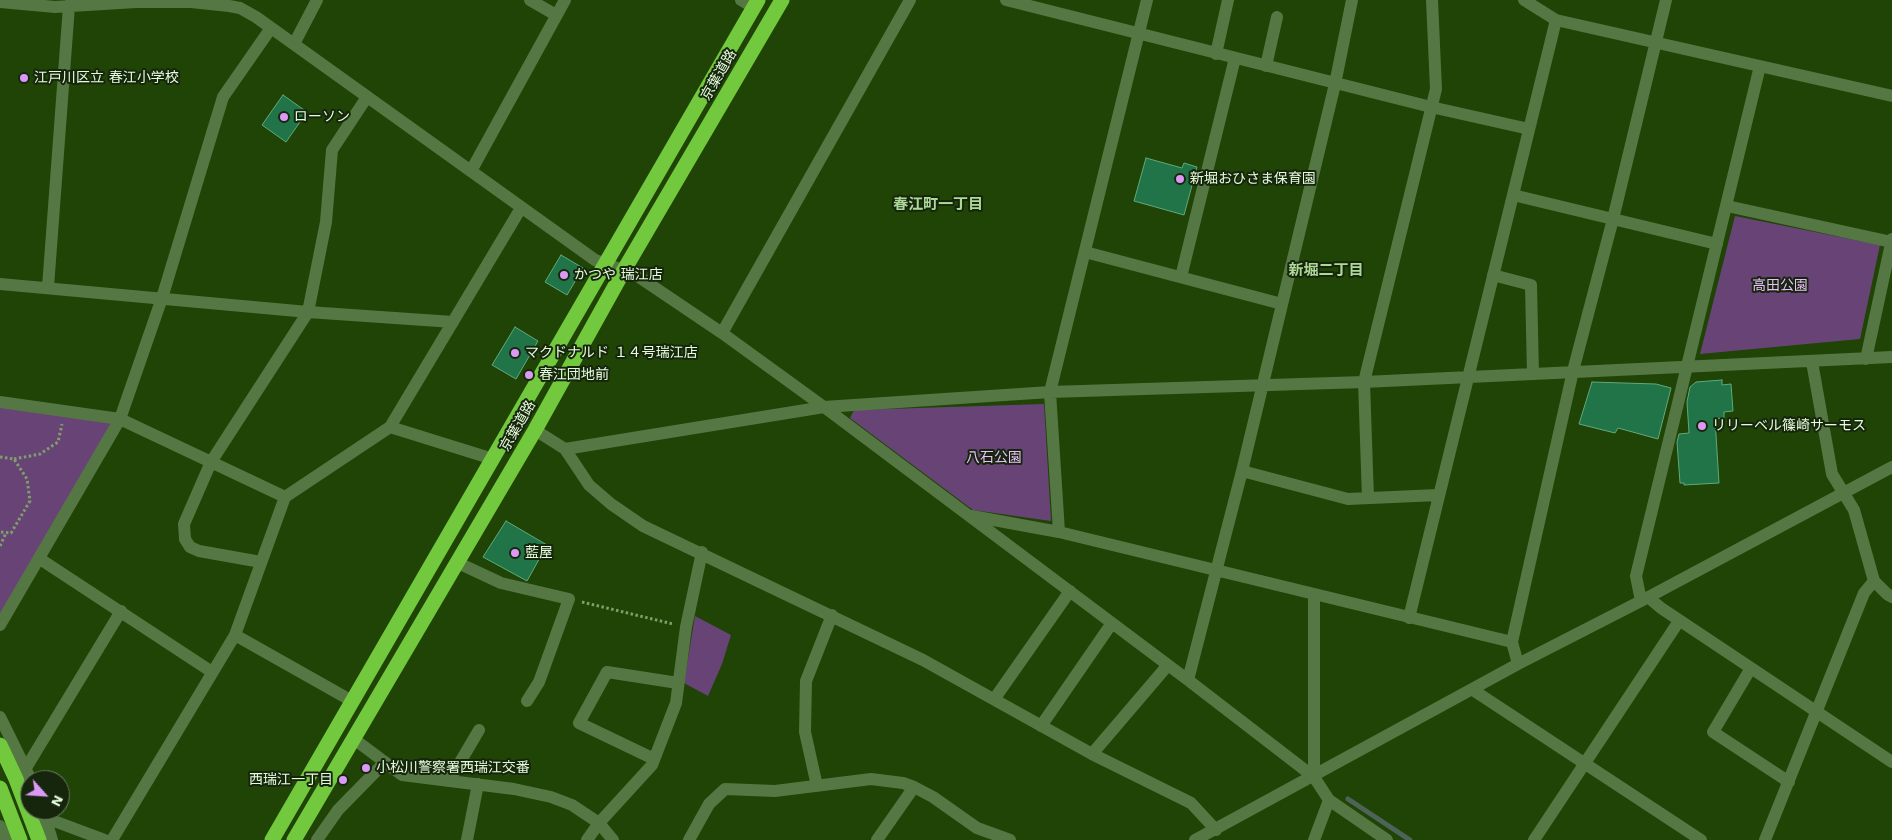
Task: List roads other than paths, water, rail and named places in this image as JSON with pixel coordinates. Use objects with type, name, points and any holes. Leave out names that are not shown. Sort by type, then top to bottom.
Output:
[{"type":"highway","name":"京葉道路","points":[[294,840],[535,430],[624,270],[782,0]]},
{"type":"highway","name":"京葉道路","points":[[272,840],[606,265],[751,3]]},
{"type":"highway","points":[[0,745],[16,779],[39,840]]},
{"type":"highway","points":[[0,788],[20,840]]},
{"type":"street","points":[[294,44],[317,0]]},
{"type":"street","points":[[530,0],[556,15]]},
{"type":"street","points":[[471,170],[565,0]]},
{"type":"street","points":[[722,334],[910,0]]},
{"type":"street","points":[[1006,0],[1431,108],[1529,129]]},
{"type":"street","points":[[1059,532],[1050,392],[1147,0]]},
{"type":"street","points":[[1216,54],[1228,0]]},
{"type":"street","points":[[1188,680],[1242,471],[1335,84],[1352,0]]},
{"type":"street","points":[[1368,498],[1364,382],[1436,89],[1432,0]]},
{"type":"street","points":[[1524,0],[1556,20],[1892,96]]},
{"type":"street","points":[[1518,664],[1512,642],[1573,371],[1613,219],[1666,0]]},
{"type":"street","points":[[0,2],[55,7],[71,3],[191,2],[240,8],[272,28],[595,260],[636,275],[824,407],[1168,664],[1314,777],[1329,800],[1388,840]]},
{"type":"street","points":[[48,287],[71,3]]},
{"type":"street","points":[[1266,66],[1277,17]]},
{"type":"street","points":[[1409,618],[1556,20]]},
{"type":"street","points":[[0,625],[120,420],[162,298],[224,97],[272,28]]},
{"type":"street","points":[[1181,277],[1235,58]]},
{"type":"street","points":[[1760,66],[1636,576],[1644,599],[1661,608],[1892,762]]},
{"type":"street","points":[[260,562],[190,547],[185,539],[184,524],[211,462],[308,312],[326,222],[332,150],[367,97]]},
{"type":"street","points":[[1513,195],[1717,244]]},
{"type":"street","points":[[1726,206],[1892,240],[1866,359]]},
{"type":"street","points":[[112,840],[235,635],[260,562],[285,498],[390,427],[521,208]]},
{"type":"street","points":[[1085,252],[1282,304]]},
{"type":"street","points":[[1493,275],[1531,285],[1533,374]]},
{"type":"street","points":[[0,284],[308,312],[453,322]]},
{"type":"street","points":[[565,449],[824,407],[1050,392],[1364,382],[1892,357]]},
{"type":"street","points":[[1812,362],[1832,474],[1854,510],[1874,581],[1892,597]]},
{"type":"street","points":[[0,402],[120,420],[285,498]]},
{"type":"street","points":[[390,427],[493,459]]},
{"type":"street","points":[[535,430],[565,449],[589,485],[611,504],[643,526],[702,552],[758,582],[832,615],[923,660],[1092,754],[1191,803],[1216,830]]},
{"type":"street","points":[[1195,840],[1314,777],[1518,664],[1892,467]]},
{"type":"street","points":[[1242,471],[1348,499],[1438,495]]},
{"type":"street","points":[[969,515],[1059,532],[1512,642]]},
{"type":"street","points":[[587,840],[599,823],[652,765],[676,703],[686,627],[702,552]]},
{"type":"street","points":[[40,559],[212,672]]},
{"type":"street","points":[[456,562],[501,583],[569,599],[539,682],[527,701]]},
{"type":"street","points":[[1765,840],[1864,593],[1874,581]]},
{"type":"street","points":[[994,698],[1070,591]]},
{"type":"street","points":[[1314,595],[1314,777]]},
{"type":"street","points":[[26,768],[121,611]]},
{"type":"street","points":[[817,786],[805,732],[806,681],[832,615]]},
{"type":"street","points":[[1534,840],[1679,621]]},
{"type":"street","points":[[1041,726],[1112,623]]},
{"type":"street","points":[[235,635],[352,701]]},
{"type":"street","points":[[1092,754],[1168,664]]},
{"type":"street","points":[[1751,668],[1713,732],[1788,782]]},
{"type":"street","points":[[654,759],[579,722],[607,672],[678,683]]},
{"type":"street","points":[[1473,690],[1701,840]]},
{"type":"street","points":[[0,717],[26,768]]},
{"type":"street","points":[[449,781],[479,730]]},
{"type":"street","points":[[354,739],[402,775],[514,789],[551,797],[572,805],[599,823],[613,840]]},
{"type":"street","points":[[317,840],[338,810],[385,762]]},
{"type":"street","points":[[689,840],[709,804],[725,789],[775,791],[871,779],[902,783],[914,787],[933,797],[977,828],[1010,840]]},
{"type":"street","points":[[467,840],[478,784]]},
{"type":"street","points":[[877,840],[914,787]]},
{"type":"street","points":[[1314,840],[1329,800]]},
{"type":"street","points":[[46,820],[52,840]]},
{"type":"street","points":[[58,820],[105,840]]},
{"type":"street","points":[[0,826],[6,840]]},
{"type":"waterway","points":[[1348,799],[1410,840]]},
{"type":"place","name":"江戸川区立 春江小学校","points":[[24,78]]},
{"type":"place","name":"ローソン","points":[[284,117]]},
{"type":"place","name":"新堀おひさま保育園","points":[[1180,179]]},
{"type":"place","name":"かつや 瑞江店","points":[[564,275]]},
{"type":"place","name":"マクドナルド １４号瑞江店","points":[[515,353]]},
{"type":"place","name":"春江団地前","points":[[529,375]]},
{"type":"place","name":"リリーベル篠崎サーモス","points":[[1702,426]]},
{"type":"place","name":"藍屋","points":[[515,553]]},
{"type":"place","name":"小松川警察署西瑞江交番","points":[[366,768]]},
{"type":"place","name":"西瑞江一丁目","points":[[343,780]]},
{"type":"district","name":"春江町一丁目","points":[[938,205]]},
{"type":"district","name":"新堀二丁目","points":[[1326,271]]},
{"type":"park label","name":"高田公園","points":[[1780,286]]},
{"type":"park label","name":"八石公園","points":[[994,458]]}]
